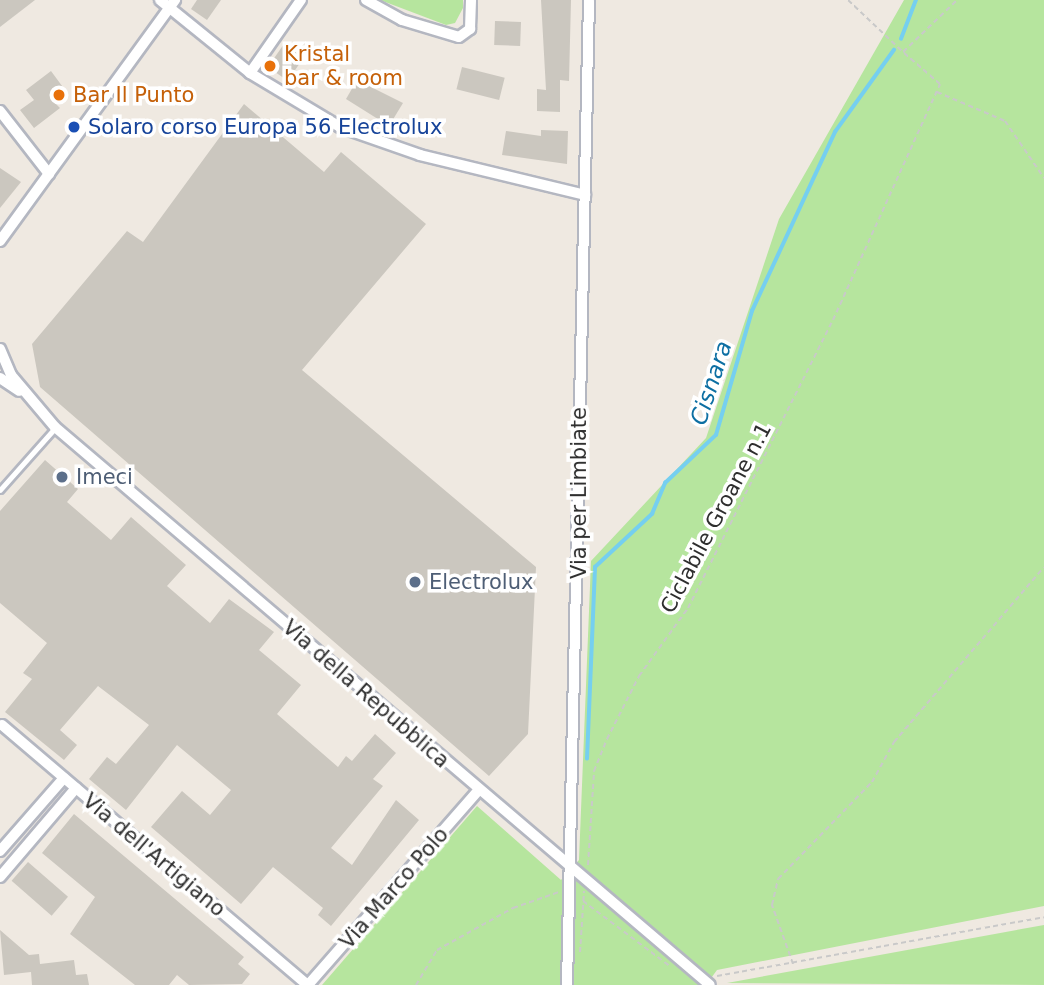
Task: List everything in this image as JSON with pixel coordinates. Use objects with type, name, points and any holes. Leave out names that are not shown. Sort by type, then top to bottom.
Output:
[{"type":"street","points":[[160,0],[250,74],[340,127],[420,155],[585,195]]},
{"type":"street","points":[[0,242],[175,0]]},
{"type":"street","points":[[250,74],[301,0]]},
{"type":"street","points":[[366,0],[402,20],[459,37],[470,29],[471,0]]},
{"type":"street","name":"Via per Limbiate","points":[[567,985],[572,869],[578,415],[589,0]]},
{"type":"street","points":[[0,111],[49,174]]},
{"type":"street","name":"Via della Repubblica","points":[[0,349],[28,397],[55,427],[708,984]]},
{"type":"street","name":"Via della Repubblica","points":[[0,378],[28,397]]},
{"type":"street","name":"Via dell'Artigiano","points":[[2,725],[307,985]]},
{"type":"street","points":[[0,851],[64,778]]},
{"type":"street","points":[[0,877],[76,788]]},
{"type":"street","name":"Via Marco Polo","points":[[307,985],[479,790]]},
{"type":"lane","points":[[0,490],[55,427]]},
{"type":"path","points":[[848,0],[940,84],[937,92],[1005,121],[1044,178]]},
{"type":"path","points":[[903,52],[957,0]]},
{"type":"path","name":"Ciclabile Groane n.1","points":[[579,961],[594,771],[607,739],[639,676],[688,608],[833,320],[937,92]]},
{"type":"path","points":[[793,964],[772,905],[778,879],[873,782],[894,742],[1044,566]]},
{"type":"path","points":[[416,985],[437,950],[513,908],[569,893],[673,969]]},
{"type":"path","points":[[708,984],[793,964],[1044,916]]},
{"type":"green space","points":[[380,0],[463,0],[463,8],[455,23],[446,25]]},
{"type":"green space","points":[[904,0],[1044,0],[1044,906],[717,970],[706,985],[322,985],[477,806],[561,880],[579,860],[591,561],[706,438],[779,219]]},
{"type":"green space","points":[[1044,925],[1044,985],[727,983]]},
{"type":"building","points":[[0,0],[35,0],[0,27]]},
{"type":"building","points":[[197,0],[221,0],[207,20],[191,9]]},
{"type":"building","points":[[541,0],[571,0],[569,81],[560,80],[560,112],[537,111],[537,89],[546,90]]},
{"type":"building","points":[[495,21],[521,22],[520,46],[494,45]]},
{"type":"building","points":[[284,44],[304,58],[288,81],[268,67]]},
{"type":"building","points":[[462,67],[505,78],[499,100],[456,89]]},
{"type":"building","points":[[51,71],[65,90],[55,103],[60,108],[34,128],[20,110],[34,100],[26,90]]},
{"type":"building","points":[[357,80],[403,103],[389,126],[346,99]]},
{"type":"building","points":[[244,104],[324,172],[341,152],[426,224],[302,370],[536,567],[528,734],[489,776],[40,387],[32,344],[127,231],[143,242]]},
{"type":"building","points":[[541,130],[568,131],[567,164],[502,155],[506,131],[541,136]]},
{"type":"building","points":[[0,168],[21,182],[0,208]]},
{"type":"building","points":[[45,460],[78,489],[67,502],[111,540],[131,517],[186,565],[167,586],[210,623],[229,599],[274,632],[259,650],[301,685],[277,714],[338,767],[346,756],[352,761],[375,734],[396,753],[373,779],[383,786],[331,848],[352,865],[396,800],[419,820],[331,926],[318,915],[323,908],[273,867],[241,904],[151,827],[182,791],[210,815],[231,790],[177,745],[126,810],[89,779],[107,757],[116,764],[149,725],[98,686],[60,730],[77,745],[64,760],[5,712],[32,679],[23,673],[47,643],[0,603],[0,511]]},
{"type":"building","points":[[74,814],[244,957],[238,964],[250,974],[242,984],[189,985],[177,975],[169,985],[135,985],[70,934],[95,897],[42,853]]},
{"type":"building","points":[[28,862],[68,897],[52,916],[12,881]]},
{"type":"building","points":[[0,930],[29,955],[39,954],[40,964],[74,960],[76,975],[87,974],[89,985],[32,985],[31,972],[4,975]]},
{"type":"waterway","name":"Cisnara","points":[[901,39],[916,0]]},
{"type":"waterway","name":"Cisnara","points":[[587,759],[595,567],[652,514],[665,483],[716,435],[752,311],[835,132],[894,50]]},
{"type":"place","name":"Kristal bar & room","points":[[270,66]]},
{"type":"place","name":"Bar Il Punto","points":[[59,95]]},
{"type":"place","name":"Solaro corso Europa 56 Electrolux","points":[[74,127]]},
{"type":"place","name":"Imeci","points":[[62,477]]},
{"type":"place","name":"Electrolux","points":[[415,582]]}]
